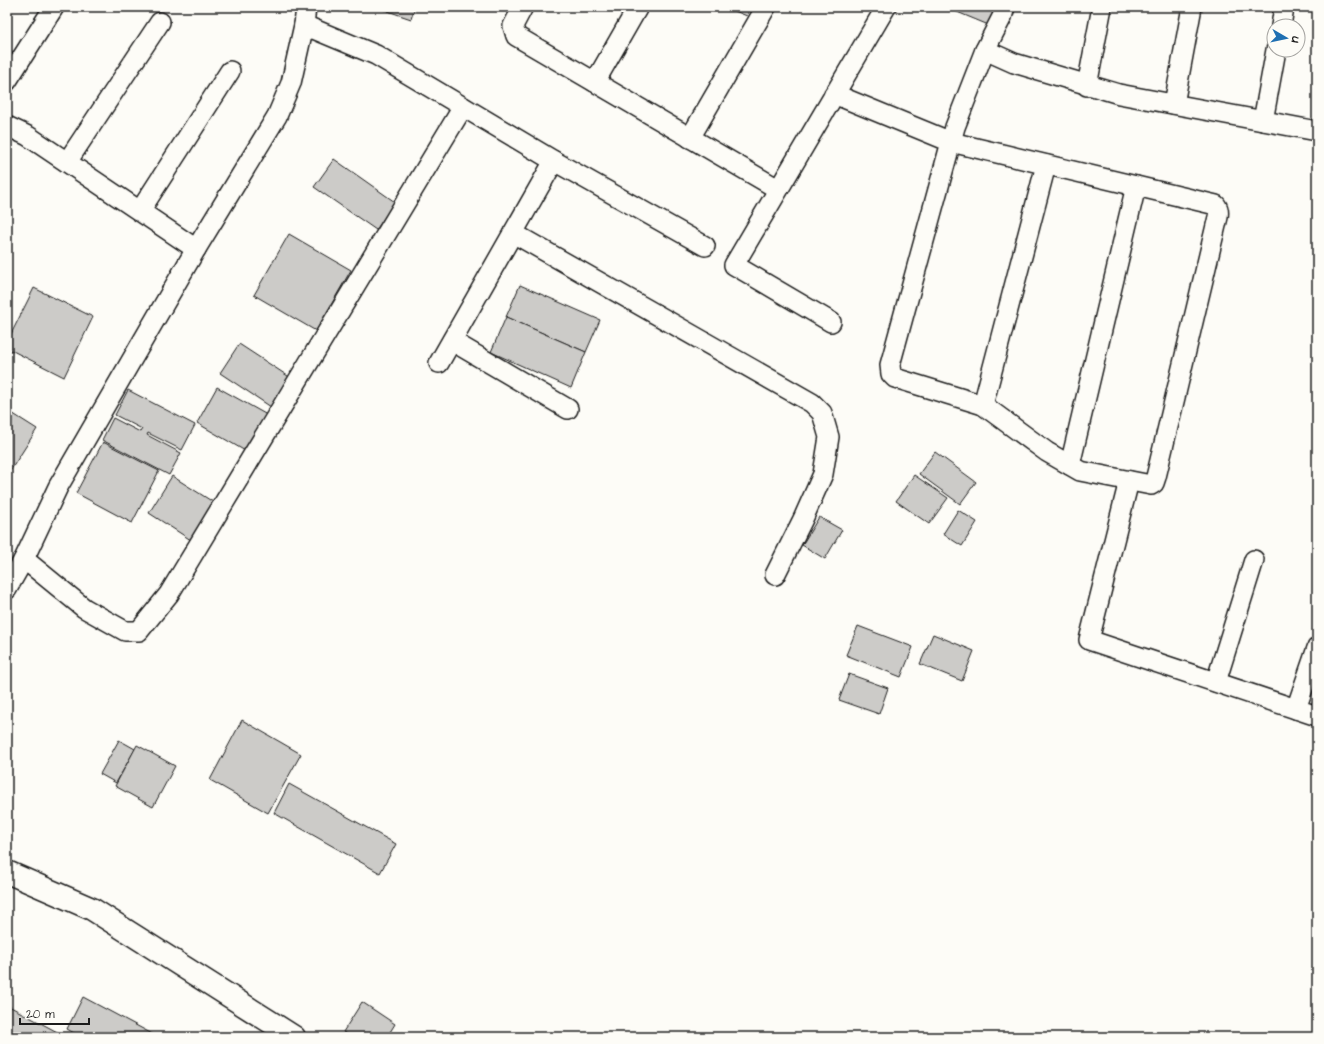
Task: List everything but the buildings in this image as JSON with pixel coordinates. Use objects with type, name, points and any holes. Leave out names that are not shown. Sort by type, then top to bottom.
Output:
[{"type":"street","points":[[7,81],[54,7]]},
{"type":"street","points":[[7,589],[24,559],[58,487],[196,249],[277,116],[290,83],[304,26],[306,7]]},
{"type":"street","points":[[523,7],[513,26],[516,36],[778,189]]},
{"type":"street","points":[[595,82],[638,7]]},
{"type":"street","points":[[690,138],[766,7]]},
{"type":"street","points":[[831,322],[734,265],[886,7]]},
{"type":"street","points":[[834,94],[951,142],[1216,205],[1219,211],[1156,477],[1154,483],[1151,485],[1080,471],[1047,452],[983,405],[895,378],[891,374],[890,365],[951,142],[955,127],[985,50],[1002,17],[1005,7]]},
{"type":"street","points":[[1087,86],[1102,7]]},
{"type":"street","points":[[1174,104],[1192,7]]},
{"type":"street","points":[[1282,18],[1284,7]]},
{"type":"street","points":[[66,162],[160,22]]},
{"type":"street","points":[[304,26],[376,55],[554,161],[705,246]]},
{"type":"street","points":[[985,50],[1014,63],[1087,86],[1119,94],[1317,131]]},
{"type":"street","points":[[1263,121],[1275,58]]},
{"type":"street","points":[[140,211],[230,71]]},
{"type":"street","points":[[24,559],[84,608],[126,631],[139,631],[170,594],[463,107]]},
{"type":"street","points":[[7,126],[28,136],[196,249]]},
{"type":"street","points":[[439,363],[554,161]]},
{"type":"street","points":[[983,405],[1046,165]]},
{"type":"street","points":[[1070,465],[1136,186]]},
{"type":"street","points":[[513,233],[812,402],[822,413],[829,437],[823,474],[803,519],[775,575]]},
{"type":"street","points":[[452,341],[568,409]]},
{"type":"street","points":[[1129,481],[1089,640],[1317,716]]},
{"type":"street","points":[[1216,682],[1254,560]]},
{"type":"street","points":[[1296,709],[1317,648]]},
{"type":"street","points":[[7,872],[92,909],[294,1037]]}]
